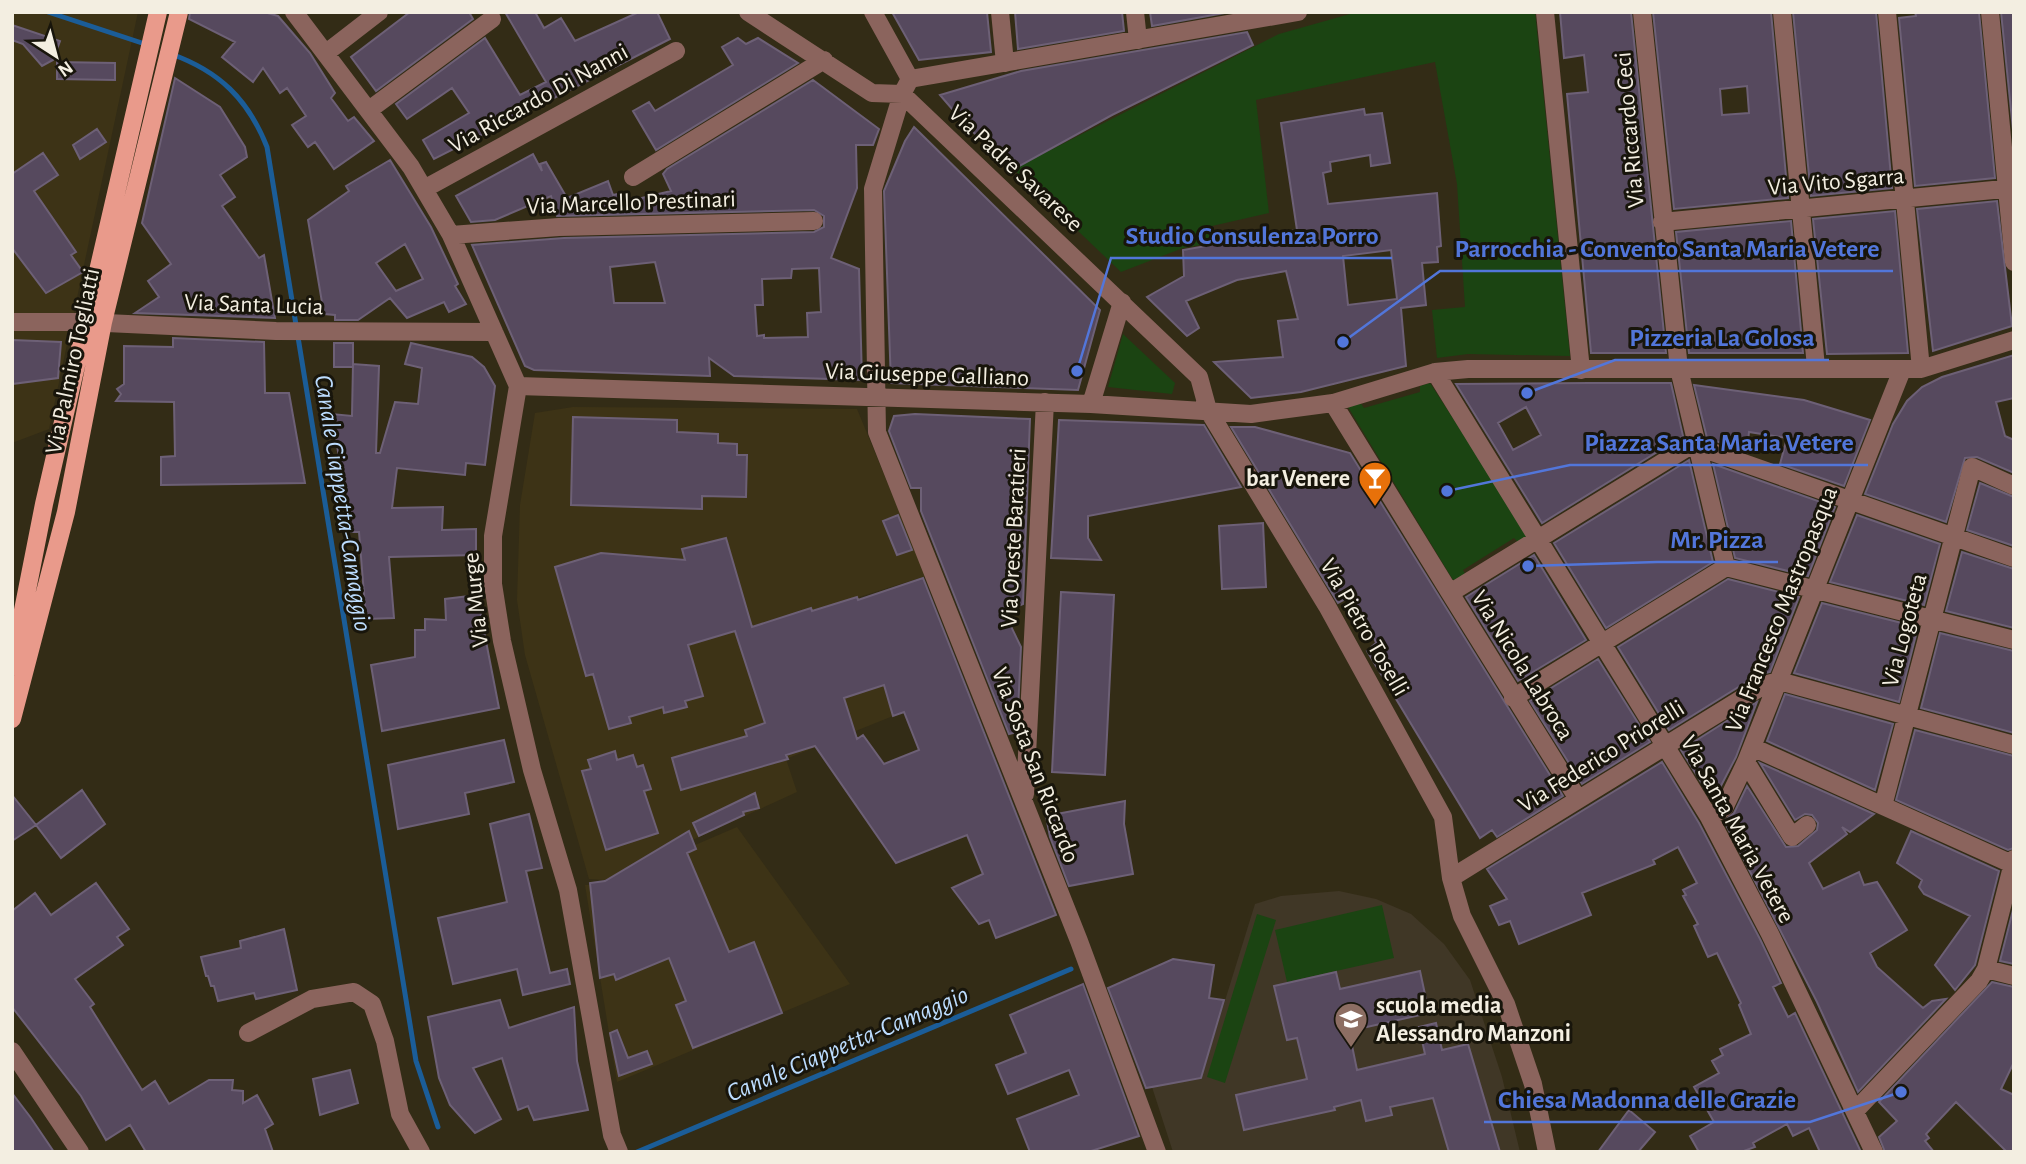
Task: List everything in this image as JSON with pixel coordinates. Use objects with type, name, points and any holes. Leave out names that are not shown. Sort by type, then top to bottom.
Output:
[{"type":"main road","name":"Via Palmiro Togliatti","points":[[12,719],[66,512],[94,322],[179,12]]},
{"type":"main road","name":"Via Palmiro Togliatti","points":[[12,666],[94,322],[157,18]]},
{"type":"street","points":[[293,12],[369,110],[424,189],[451,235],[518,386]]},
{"type":"street","points":[[326,53],[379,12]]},
{"type":"street","points":[[748,12],[872,93],[1004,63],[1298,12]]},
{"type":"street","name":"Via Padre Savarese","points":[[873,12],[906,87],[1199,377],[1208,410]]},
{"type":"street","points":[[1000,12],[1004,63]]},
{"type":"street","points":[[1135,12],[1138,40]]},
{"type":"street","points":[[1545,12],[1581,370]]},
{"type":"street","name":"Via Riccardo Ceci","points":[[1642,12],[1679,369],[1726,567]]},
{"type":"street","points":[[1782,12],[1816,367]]},
{"type":"street","points":[[1887,12],[1921,369]]},
{"type":"street","points":[[1990,12],[2010,188],[2014,262]]},
{"type":"street","points":[[369,110],[492,19]]},
{"type":"street","name":"Via Riccardo Di Nanni","points":[[424,189],[676,51]]},
{"type":"street","points":[[633,177],[824,60]]},
{"type":"street","name":"Via Sosta San Riccardo","points":[[906,87],[873,189],[877,432],[1025,802],[1157,1152]]},
{"type":"street","name":"Via Vito Sgarra","points":[[1662,222],[2010,188]]},
{"type":"street","name":"Via Marcello Prestinari","points":[[451,235],[559,227],[814,221]]},
{"type":"street","points":[[1091,404],[1122,302]]},
{"type":"street","name":"Via Santa Lucia","points":[[12,322],[94,322],[276,331],[494,332]]},
{"type":"street","name":"Via Giuseppe Galliano","points":[[518,386],[1045,402],[1251,414],[1333,402],[1435,372],[1816,367],[1921,369],[2014,340]]},
{"type":"street","name":"Via Francesco Mastropasqua","points":[[1709,817],[1724,808],[1749,755],[1902,370]]},
{"type":"street","name":"Via Santa Maria Vetere","points":[[1435,372],[1709,817],[1770,934],[1874,1152]]},
{"type":"street","name":"Via Murge","points":[[518,386],[492,536],[493,584],[502,640],[532,770],[568,890],[615,1143]]},
{"type":"street","name":"Via Oreste Baratieri","points":[[1025,802],[1045,402]]},
{"type":"street","name":"Via Nicola Labroca","points":[[1333,402],[1513,698],[1578,799]]},
{"type":"street","name":"Via Pietro Toselli","points":[[1208,410],[1327,606],[1443,817],[1451,878],[1462,916],[1506,1004],[1533,1084],[1546,1152]]},
{"type":"street","points":[[1450,593],[1697,444],[2014,558]]},
{"type":"street","name":"Via Logoteta","points":[[1884,806],[1972,467],[2014,486]]},
{"type":"street","points":[[1513,698],[1726,567],[2014,640]]},
{"type":"street","points":[[1779,681],[2014,744]]},
{"type":"street","name":"Via Federico Priorelli","points":[[1451,878],[1663,745],[1764,685],[1779,681]]},
{"type":"street","points":[[1749,755],[1884,806],[2013,862],[1986,969],[1979,981],[1855,1111]]},
{"type":"street","points":[[1749,755],[1792,837],[1807,825]]},
{"type":"street","points":[[1986,969],[2014,976]]},
{"type":"street","points":[[248,1033],[312,999],[354,992],[372,1004],[385,1041],[400,1114],[421,1152]]},
{"type":"street","points":[[12,1051],[80,1152]]},
{"type":"shaded area","points":[[12,12],[138,12],[49,429],[12,443]]},
{"type":"shaded area","points":[[573,407],[857,409],[926,576],[856,598],[893,716],[786,759],[797,792],[605,880],[589,879],[525,655],[517,600],[520,505],[535,413]]},
{"type":"shaded area","points":[[737,827],[850,984],[617,1082],[585,885],[602,885]]},
{"type":"shaded area","name":"scuola media Alessandro Manzoni","points":[[1339,891],[1376,899],[1411,914],[1444,944],[1470,980],[1502,1077],[1520,1152],[1173,1152],[1152,1087],[1201,1078],[1255,904],[1281,896]]},
{"type":"green space","points":[[1535,12],[1570,356],[1468,354],[1437,358],[1432,310],[1465,307],[1457,184],[1435,62],[1256,100],[1269,213],[1212,226],[1212,243],[1183,248],[1121,272],[1013,169],[1279,34],[1350,14]]},
{"type":"green space","points":[[1123,334],[1175,383],[1172,394],[1108,387]]},
{"type":"green space","points":[[1430,383],[1527,532],[1526,537],[1518,542],[1514,538],[1463,570],[1466,576],[1453,580],[1348,407],[1360,402],[1364,408],[1420,392],[1420,386]]},
{"type":"green space","points":[[1382,905],[1394,958],[1287,982],[1275,930]]},
{"type":"green space","points":[[1257,914],[1276,920],[1225,1083],[1207,1077]]},
{"type":"building","points":[[190,12],[264,12],[278,16],[310,53],[335,93],[331,98],[348,121],[354,117],[374,141],[334,169],[315,142],[308,147],[292,125],[306,116],[287,88],[280,93],[263,68],[253,82],[222,57],[235,42],[189,19]]},
{"type":"building","points":[[410,12],[469,12],[473,19],[376,91],[351,57]]},
{"type":"building","points":[[505,12],[535,12],[544,28],[561,18],[575,41],[639,12],[657,12],[670,39],[434,159],[423,140],[469,113],[452,88],[407,119],[396,104],[485,38],[520,95],[546,82]]},
{"type":"building","points":[[892,12],[987,12],[991,52],[919,60]]},
{"type":"building","points":[[1015,12],[1122,12],[1124,31],[1018,49]]},
{"type":"building","points":[[1150,12],[1230,12],[1152,26]]},
{"type":"building","points":[[1560,12],[1631,12],[1666,353],[1591,353],[1567,94],[1588,92],[1584,55],[1564,58]]},
{"type":"building","points":[[1653,12],[1771,12],[1788,198],[1674,209]],"holes":[[[1747,86],[1749,113],[1722,115],[1720,89]]]},
{"type":"building","points":[[1793,12],[1876,12],[1892,188],[1811,196]]},
{"type":"building","points":[[1915,12],[1979,12],[1995,178],[1915,186],[1899,18],[1916,16]]},
{"type":"building","points":[[2001,12],[2014,12],[2014,140]]},
{"type":"building","points":[[12,25],[60,41],[53,60],[42,66],[23,44],[12,40]]},
{"type":"building","points":[[1247,32],[1253,45],[1112,115],[1012,170],[940,95],[1021,71]]},
{"type":"building","points":[[738,38],[746,44],[758,38],[798,63],[656,150],[633,111],[649,102],[655,111],[733,65],[722,47]]},
{"type":"building","points":[[57,62],[115,63],[115,80],[57,79]]},
{"type":"building","points":[[175,78],[220,107],[245,147],[247,157],[220,175],[235,197],[222,206],[259,258],[264,255],[275,318],[135,313],[159,297],[148,281],[171,264],[142,223]]},
{"type":"building","points":[[813,80],[879,129],[873,145],[856,145],[857,188],[831,258],[859,269],[862,380],[734,376],[709,358],[710,376],[534,370],[525,366],[472,245],[564,238],[814,232],[824,227],[824,216],[814,210],[557,216],[551,196],[495,220],[471,222],[456,196],[533,154],[542,171],[540,164],[546,162],[567,198],[608,181],[613,195],[627,192],[629,201],[671,191],[663,174],[667,169]],"holes":[[[655,262],[665,303],[614,303],[610,267]],[[819,268],[821,312],[807,313],[808,337],[757,336],[755,305],[763,305],[762,279],[791,278],[792,269]]]},
{"type":"building","points":[[1364,109],[1365,115],[1382,113],[1390,163],[1371,166],[1370,155],[1330,162],[1331,171],[1323,173],[1328,204],[1437,193],[1441,246],[1437,247],[1438,262],[1422,263],[1426,305],[1401,308],[1406,366],[1301,392],[1251,398],[1214,362],[1283,357],[1278,321],[1298,319],[1286,271],[1237,280],[1186,301],[1199,328],[1187,336],[1147,297],[1184,276],[1183,250],[1297,230],[1281,123]],"holes":[[[1391,250],[1397,299],[1348,305],[1343,256]]]},
{"type":"building","points":[[914,127],[1100,310],[1078,390],[891,383],[884,191],[905,141]]},
{"type":"building","points":[[97,129],[106,142],[80,159],[73,145]]},
{"type":"building","points":[[43,153],[58,175],[34,191],[76,252],[71,255],[83,272],[46,293],[12,248],[12,174]]},
{"type":"building","points":[[390,160],[431,227],[458,284],[455,286],[466,304],[449,312],[444,302],[407,318],[390,298],[358,320],[335,320],[335,315],[324,314],[308,220],[349,191],[346,186]],"holes":[[[405,244],[423,279],[396,291],[376,263]]]},
{"type":"building","points":[[1997,201],[2012,326],[1933,351],[1917,209]]},
{"type":"building","points":[[1895,211],[1908,353],[1827,354],[1813,219]]},
{"type":"building","points":[[1791,221],[1803,353],[1689,353],[1676,232]]},
{"type":"building","points":[[173,338],[264,342],[265,393],[289,393],[305,483],[161,485],[161,457],[175,456],[174,402],[116,401],[121,394],[117,389],[124,384],[124,346],[173,347]]},
{"type":"building","points":[[12,340],[61,342],[58,378],[12,384]]},
{"type":"building","points":[[334,343],[353,343],[353,367],[334,367]]},
{"type":"building","points":[[411,343],[472,357],[484,367],[495,386],[485,465],[466,463],[465,475],[397,468],[392,508],[443,507],[442,530],[476,529],[476,555],[389,557],[394,618],[366,619],[359,532],[351,532],[332,414],[352,416],[353,364],[379,366],[376,453],[380,453],[395,402],[418,404],[422,368],[405,364]]},
{"type":"building","points":[[2014,355],[2014,398],[1996,402],[2005,436],[2014,440],[2014,473],[1977,457],[1965,458],[1946,522],[1865,494],[1893,424],[1907,401],[1922,387],[1942,377]]},
{"type":"building","points":[[1671,383],[1683,436],[1542,523],[1456,384]],"holes":[[[1526,407],[1541,435],[1513,450],[1498,423]]]},
{"type":"building","points":[[1694,385],[1804,400],[1870,420],[1844,486],[1780,464],[1787,438],[1749,432],[1747,452],[1707,438]]},
{"type":"building","points":[[915,414],[1030,419],[1023,604],[1004,612],[1021,647],[1017,732],[1009,734],[921,511],[921,488],[911,488],[889,431],[894,416]]},
{"type":"building","points":[[573,417],[677,420],[677,432],[718,434],[718,443],[737,444],[737,455],[747,455],[746,497],[702,496],[702,509],[571,505]]},
{"type":"building","points":[[1059,420],[1204,425],[1241,487],[1088,516],[1088,538],[1101,560],[1051,558]]},
{"type":"building","points":[[1231,427],[1255,427],[1350,453],[1563,796],[1497,837],[1492,830],[1480,838],[1367,651],[1376,643],[1373,635],[1349,597],[1338,603]]},
{"type":"building","points":[[1689,460],[1713,562],[1606,628],[1554,543]]},
{"type":"building","points":[[1713,464],[1835,507],[1808,576],[1735,558]]},
{"type":"building","points":[[1980,483],[2014,497],[2014,546],[1967,530]]},
{"type":"building","points":[[898,515],[912,550],[897,555],[883,521]]},
{"type":"building","points":[[1857,515],[1940,544],[1924,605],[1830,582]]},
{"type":"building","points":[[1263,523],[1266,587],[1222,589],[1219,526]]},
{"type":"building","points":[[726,538],[752,627],[811,608],[812,611],[857,597],[858,600],[923,578],[1056,915],[996,938],[989,920],[979,924],[952,888],[983,874],[967,835],[896,863],[815,746],[786,755],[788,759],[681,790],[672,758],[747,736],[745,730],[765,723],[735,631],[688,645],[703,696],[685,701],[687,707],[664,713],[663,707],[629,717],[631,723],[609,729],[593,674],[586,676],[555,567],[601,553],[685,560],[682,549]],"holes":[[[884,685],[893,716],[904,712],[919,750],[884,764],[863,735],[857,739],[844,698]]]},
{"type":"building","points":[[1962,552],[2014,569],[2014,628],[1946,611]]},
{"type":"building","points":[[1534,555],[1586,640],[1518,681],[1466,597]]},
{"type":"building","points":[[1728,579],[1799,597],[1770,672],[1758,675],[1669,730],[1618,647]]},
{"type":"building","points":[[1061,592],[1114,595],[1105,775],[1052,772]]},
{"type":"building","points":[[477,595],[499,708],[382,731],[371,665],[415,657],[415,630],[425,630],[425,619],[446,620],[445,599]]},
{"type":"building","points":[[1822,603],[1918,627],[1899,702],[1794,673]]},
{"type":"building","points":[[1940,633],[2014,651],[2014,733],[1921,708]]},
{"type":"building","points":[[1598,659],[1650,742],[1582,784],[1530,701]]},
{"type":"building","points":[[1785,694],[1893,724],[1875,790],[1767,741]]},
{"type":"building","points":[[1757,702],[1736,757],[1713,801],[1681,750]]},
{"type":"building","points":[[1915,730],[2014,756],[2014,848],[2008,850],[1896,800]]},
{"type":"building","points":[[504,740],[514,782],[465,793],[469,814],[398,829],[388,765]]},
{"type":"building","points":[[615,751],[617,760],[633,755],[637,767],[643,765],[651,789],[644,791],[658,833],[606,850],[582,771],[591,769],[588,760]]},
{"type":"building","points":[[1662,762],[1699,823],[1760,939],[1781,983],[1773,987],[1788,1017],[1795,1013],[1861,1152],[1820,1152],[1809,1128],[1793,1136],[1787,1124],[1753,1143],[1755,1147],[1741,1152],[1699,1152],[1690,1136],[1714,1122],[1694,1087],[1719,1073],[1712,1061],[1723,1055],[1720,1049],[1751,1034],[1739,1005],[1741,1003],[1717,953],[1708,957],[1694,926],[1698,924],[1683,896],[1686,895],[1683,890],[1697,883],[1678,847],[1653,860],[1655,864],[1582,893],[1591,915],[1519,944],[1510,921],[1499,925],[1490,906],[1507,899],[1487,869]]},
{"type":"building","points":[[1760,763],[1874,814],[1850,832],[1842,827],[1847,834],[1809,863],[1823,889],[1859,872],[1864,885],[1877,882],[1907,930],[1870,953],[1877,967],[1923,1008],[1932,1001],[1946,999],[1858,1092],[1817,1002],[1724,821],[1734,813],[1747,786],[1786,847],[1798,846],[1817,830],[1818,823],[1812,815],[1805,814],[1795,820]]},
{"type":"building","points":[[82,790],[105,824],[61,858],[36,825]]},
{"type":"building","points":[[755,793],[759,808],[743,812],[744,815],[699,836],[693,823]]},
{"type":"building","points":[[12,795],[36,825],[12,841]]},
{"type":"building","points":[[1125,801],[1124,824],[1133,874],[1069,886],[1050,837],[1046,816]]},
{"type":"building","points":[[529,814],[542,868],[526,871],[550,973],[567,969],[570,984],[523,995],[517,969],[453,984],[438,918],[507,902],[490,824]]},
{"type":"building","points":[[689,831],[696,849],[687,853],[729,952],[754,942],[782,1013],[693,1048],[676,1005],[686,1001],[669,958],[616,980],[614,974],[600,978],[590,883],[605,881]]},
{"type":"building","points":[[1911,831],[1999,871],[1975,965],[1955,990],[1935,965],[1970,916],[1924,894],[1919,887],[1922,880],[1897,863]]},
{"type":"building","points":[[96,883],[129,929],[117,937],[123,945],[75,979],[94,1004],[90,1007],[142,1090],[155,1081],[169,1104],[209,1080],[233,1080],[232,1090],[243,1091],[243,1103],[257,1095],[273,1124],[265,1129],[273,1152],[146,1152],[130,1125],[106,1140],[81,1096],[12,1007],[12,911],[35,893],[51,915]]},
{"type":"building","points":[[2014,906],[2014,964],[2000,961]]},
{"type":"building","points":[[284,929],[297,990],[256,999],[254,993],[218,1001],[214,986],[211,986],[206,976],[201,957],[241,948],[240,941]]},
{"type":"building","points":[[1173,959],[1214,965],[1209,998],[1224,1000],[1201,1078],[1146,1088],[1108,988]]},
{"type":"building","points":[[1420,971],[1429,1013],[1349,1031],[1357,1070],[1425,1054],[1419,1027],[1436,1023],[1442,1050],[1468,1044],[1500,1152],[1449,1152],[1433,1098],[1390,1107],[1392,1115],[1366,1121],[1361,1100],[1334,1107],[1335,1110],[1244,1130],[1236,1095],[1307,1079],[1297,1038],[1287,1040],[1274,986],[1336,972],[1340,989]]},
{"type":"building","points":[[1992,982],[2014,987],[2014,1062],[2001,1089],[2014,1095],[2014,1152],[2007,1152],[1956,1102],[1926,1134],[1929,1138],[1925,1141],[1934,1152],[1885,1152],[1879,1137],[1897,1121],[1879,1102]]},
{"type":"building","points":[[1083,984],[1139,1136],[1088,1152],[1030,1152],[1017,1119],[1079,1095],[1069,1070],[1008,1094],[996,1065],[1026,1053],[1010,1015]]},
{"type":"building","points":[[500,1000],[509,1028],[574,1007],[577,1061],[588,1110],[534,1120],[528,1106],[518,1110],[502,1058],[473,1068],[501,1119],[475,1133],[450,1105],[439,1078],[428,1017]]},
{"type":"building","points":[[617,1030],[628,1058],[647,1051],[652,1064],[619,1076],[610,1033]]},
{"type":"building","points":[[350,1070],[358,1103],[320,1115],[313,1079]]},
{"type":"building","points":[[12,1093],[31,1118],[54,1152],[12,1152]]},
{"type":"building","points":[[1629,1110],[1655,1132],[1638,1152],[1598,1152]]},
{"type":"waterway","name":"Canale Ciappetta-Camaggio","points":[[48,12],[148,45]]},
{"type":"waterway","name":"Canale Ciappetta-Camaggio","points":[[171,54],[204,69],[230,89],[251,115],[267,147],[416,1061],[438,1127]]},
{"type":"waterway","name":"Canale Ciappetta-Camaggio","points":[[637,1152],[1071,969]]},
{"type":"place","name":"Parrocchia - Convento Santa Maria Vetere","points":[[1343,342]]},
{"type":"place","name":"Studio Consulenza Porro","points":[[1077,371]]},
{"type":"place","name":"Pizzeria La Golosa","points":[[1527,393]]},
{"type":"place","name":"Piazza Santa Maria Vetere","points":[[1447,491]]},
{"type":"place","name":"bar Venere","points":[[1375,508]]},
{"type":"place","name":"Mr. Pizza","points":[[1528,566]]},
{"type":"place","name":"scuola media Alessandro Manzoni","points":[[1351,1049]]},
{"type":"place","name":"Chiesa Madonna delle Grazie","points":[[1901,1092]]}]
